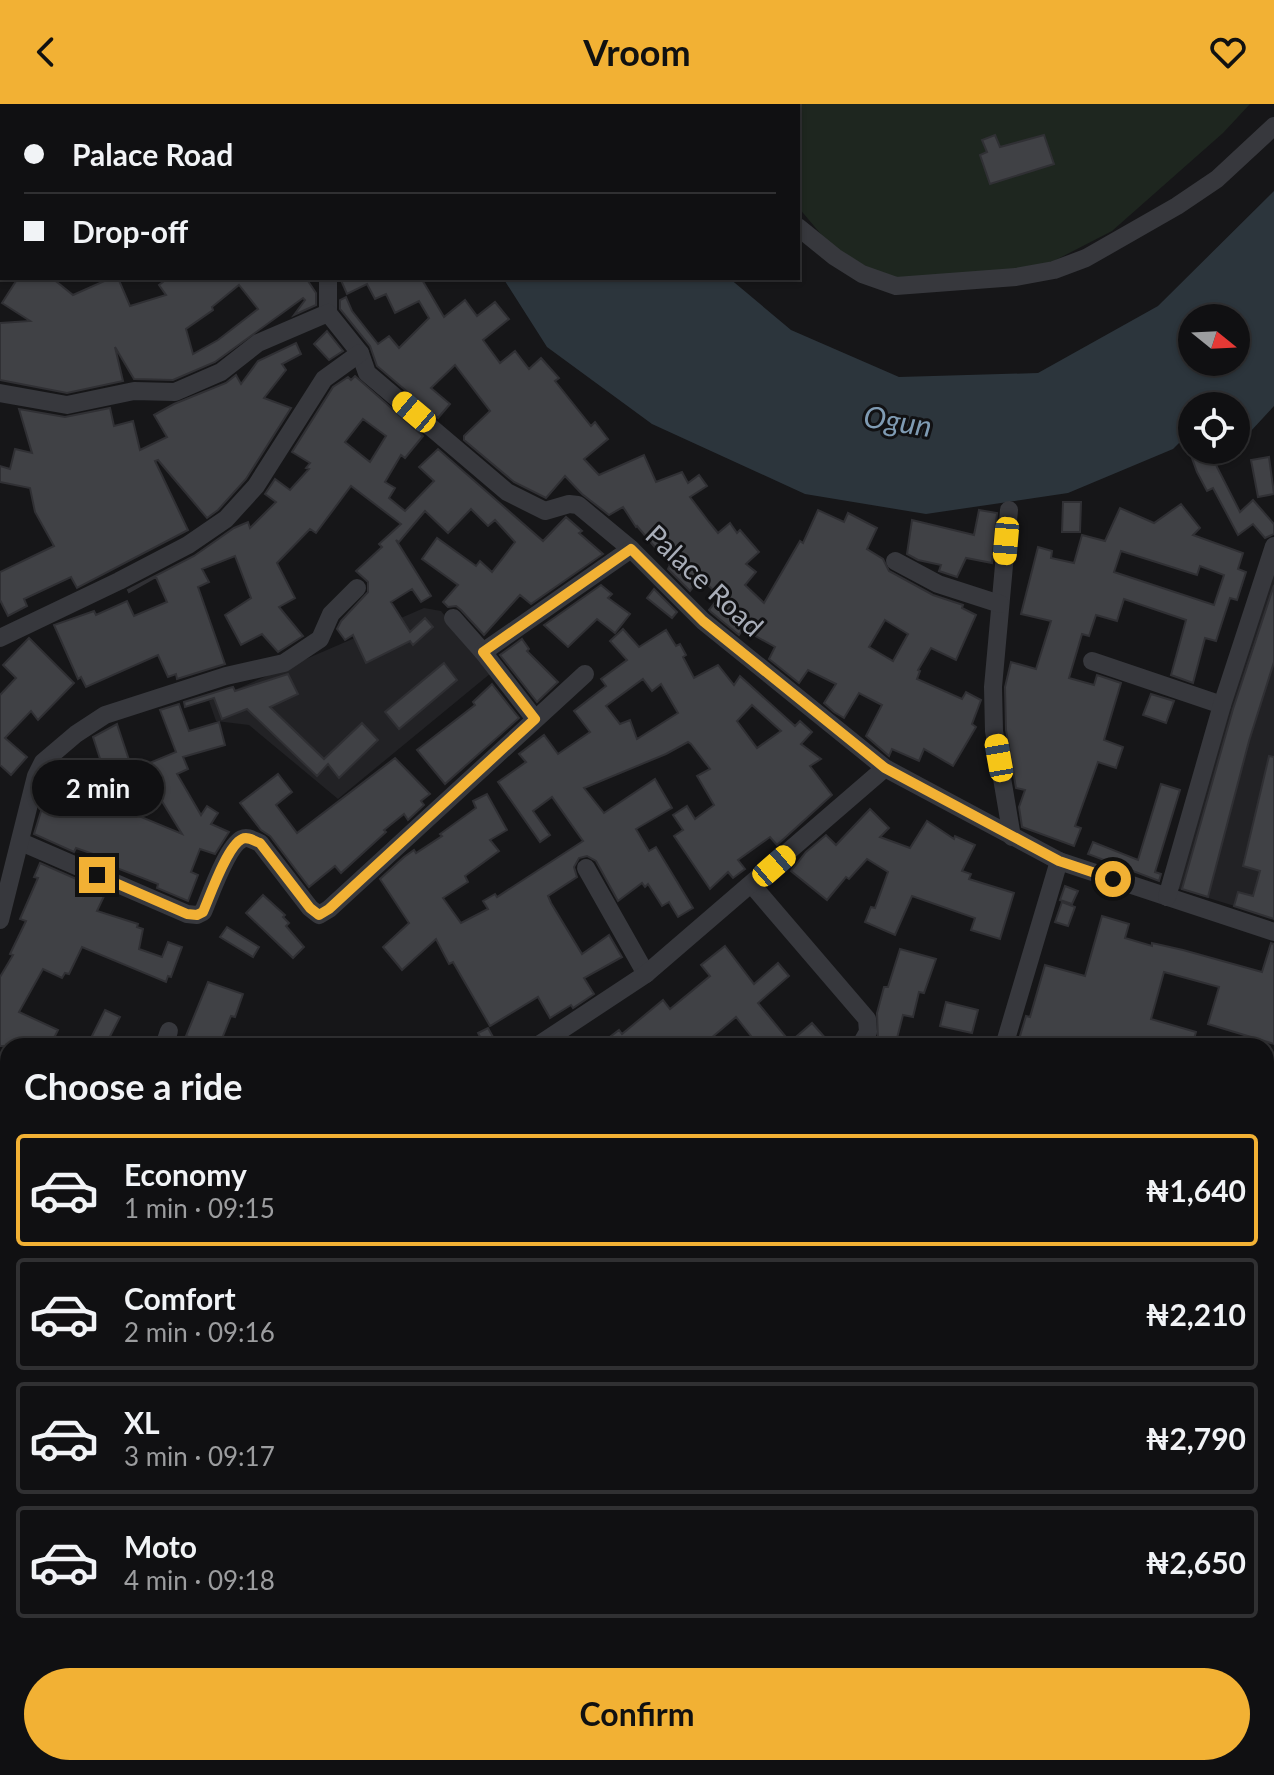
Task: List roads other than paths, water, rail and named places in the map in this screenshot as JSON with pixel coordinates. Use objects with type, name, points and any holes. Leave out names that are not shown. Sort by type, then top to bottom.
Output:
[{"type":"street","points":[[800,229],[862,274],[896,286],[1016,277],[1054,270],[1086,258],[1177,206],[1217,179],[1274,126]]},
{"type":"street","points":[[0,393],[67,405],[134,391],[175,392],[221,372],[258,343],[328,313],[328,280]]},
{"type":"street","name":"Palace Road","points":[[328,313],[360,353],[367,373],[507,492],[545,511],[569,504],[578,505],[631,549],[703,621],[885,768],[1059,861],[1274,932]]},
{"type":"street","points":[[0,638],[188,545],[226,519],[256,486],[324,379],[360,353]]},
{"type":"street","points":[[1009,510],[993,687],[994,731],[1012,837]]},
{"type":"street","points":[[1167,897],[1222,705],[1274,546]]},
{"type":"street","points":[[483,652],[631,549]]},
{"type":"street","points":[[895,561],[938,584],[1000,604]]},
{"type":"street","points":[[0,920],[36,776],[43,762],[105,715],[226,676],[284,663],[320,639],[331,614],[357,588]]},
{"type":"street","points":[[453,618],[535,719]]},
{"type":"street","points":[[1092,661],[1222,705]]},
{"type":"street","points":[[21,842],[187,914],[197,915],[203,912],[231,849],[241,839],[250,838],[260,843],[310,908],[319,915],[585,674]]},
{"type":"street","points":[[549,1038],[646,974],[885,768]]},
{"type":"street","points":[[1006,1038],[1059,861]]},
{"type":"street","points":[[586,868],[646,974]]},
{"type":"street","points":[[752,885],[867,1019],[868,1032],[865,1038]]},
{"type":"water","name":"Ogun","points":[[1274,191],[1274,406],[1250,432],[1250,392],[1178,392],[1178,444],[1173,449],[1068,493],[926,514],[805,494],[652,424],[547,347],[504,280],[731,280],[791,330],[899,377],[1038,373],[1158,306]]}]
